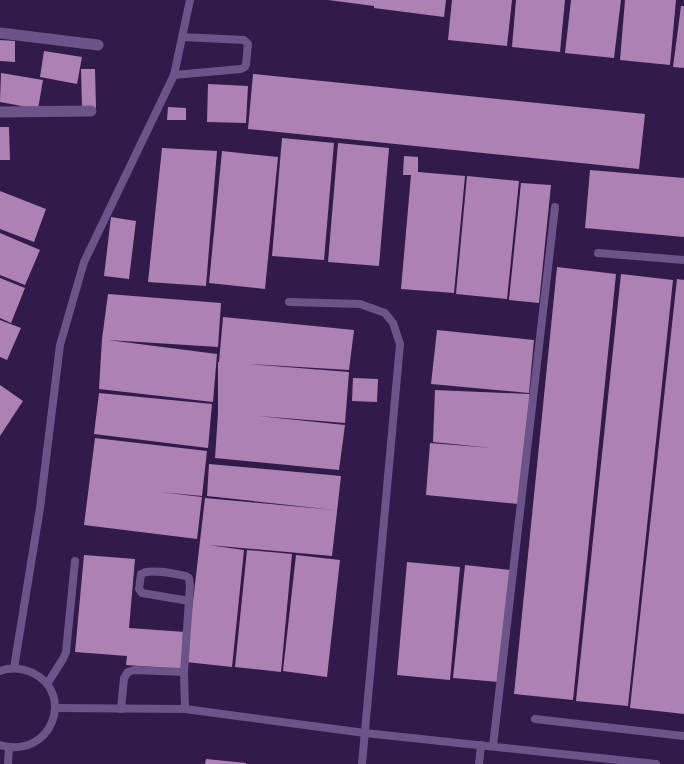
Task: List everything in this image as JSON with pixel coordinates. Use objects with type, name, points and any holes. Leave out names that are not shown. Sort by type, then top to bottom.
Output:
[{"type":"street","points":[[0,33],[98,45]]},
{"type":"street","points":[[0,112],[91,111]]},
{"type":"lane","points":[[14,668],[40,508],[60,345],[84,262],[174,75],[190,0]]},
{"type":"lane","points":[[174,75],[241,69],[245,68],[246,64],[248,44],[244,40],[182,37]]},
{"type":"lane","points":[[493,746],[555,207]]},
{"type":"lane","points":[[598,252],[684,260]]},
{"type":"lane","points":[[289,302],[360,304],[385,313],[393,323],[400,344],[362,764]]},
{"type":"lane","points":[[47,684],[66,652],[75,561]]},
{"type":"lane","points":[[185,710],[184,672],[189,601],[190,586],[189,578],[186,576],[158,572],[146,572],[141,574],[139,589],[142,593],[189,601]]},
{"type":"lane","points":[[0,671],[14,668],[27,670],[38,676],[47,684],[53,696],[55,708],[52,722],[46,734],[35,742],[23,748],[9,748],[0,745]]},
{"type":"lane","points":[[121,709],[124,678],[128,672],[134,670],[184,672]]},
{"type":"lane","points":[[55,708],[185,710],[366,733],[656,764]]},
{"type":"lane","points":[[535,719],[684,736]]},
{"type":"lane","points":[[480,764],[481,745]]},
{"type":"lane","points":[[8,764],[9,748]]},
{"type":"building","points":[[328,0],[446,0],[444,17],[374,8],[374,6]]},
{"type":"building","points":[[452,0],[512,0],[507,46],[448,40]]},
{"type":"building","points":[[516,0],[565,0],[560,52],[512,47]]},
{"type":"building","points":[[571,0],[621,0],[614,58],[565,53]]},
{"type":"building","points":[[625,0],[676,0],[670,65],[620,60]]},
{"type":"building","points":[[681,6],[684,6],[684,68],[673,67]]},
{"type":"building","points":[[0,40],[15,41],[15,62],[0,61]]},
{"type":"building","points":[[44,51],[82,57],[77,84],[40,77]]},
{"type":"building","points":[[81,69],[95,69],[96,108],[82,108]]},
{"type":"building","points":[[1,73],[43,80],[38,109],[0,102]]},
{"type":"building","points":[[253,74],[645,114],[639,169],[248,129]]},
{"type":"building","points":[[208,84],[248,86],[246,123],[207,122]]},
{"type":"building","points":[[168,107],[186,108],[186,120],[167,120]]},
{"type":"building","points":[[0,127],[9,127],[10,160],[0,160]]},
{"type":"building","points":[[282,138],[334,143],[324,260],[272,256]]},
{"type":"building","points":[[338,143],[389,148],[379,266],[328,262]]},
{"type":"building","points":[[162,148],[217,151],[206,286],[148,282]]},
{"type":"building","points":[[222,151],[278,157],[265,289],[209,283]]},
{"type":"building","points":[[404,156],[418,157],[418,172],[465,176],[454,293],[401,289],[411,175],[403,175]]},
{"type":"building","points":[[590,170],[684,178],[684,237],[585,228]]},
{"type":"building","points":[[467,176],[519,181],[507,299],[456,294]]},
{"type":"building","points":[[521,183],[551,185],[539,303],[509,300]]},
{"type":"building","points":[[0,191],[46,209],[34,242],[0,229]]},
{"type":"building","points":[[111,217],[136,221],[129,279],[104,276]]},
{"type":"building","points":[[0,233],[40,250],[25,285],[0,275]]},
{"type":"building","points":[[557,267],[616,274],[573,700],[514,694]]},
{"type":"building","points":[[621,274],[673,280],[628,706],[576,701]]},
{"type":"building","points":[[0,278],[25,288],[11,323],[0,318]]},
{"type":"building","points":[[677,279],[684,280],[684,714],[630,708]]},
{"type":"building","points":[[108,294],[221,303],[218,347],[108,340],[217,354],[213,402],[99,389],[102,339]]},
{"type":"building","points":[[223,317],[354,330],[349,370],[248,364],[349,372],[345,423],[258,416],[345,425],[339,470],[215,458],[218,413],[218,362]]},
{"type":"building","points":[[0,320],[21,328],[7,360],[0,357]]},
{"type":"building","points":[[437,330],[534,340],[529,393],[431,384]]},
{"type":"building","points":[[353,378],[378,379],[377,402],[352,401]]},
{"type":"building","points":[[0,385],[23,401],[0,436]]},
{"type":"building","points":[[435,390],[530,394],[518,504],[426,495],[430,443],[492,448],[433,442]]},
{"type":"building","points":[[99,393],[212,404],[208,448],[94,434]]},
{"type":"building","points":[[95,438],[207,451],[202,496],[160,492],[202,497],[197,539],[84,525]]},
{"type":"building","points":[[209,464],[341,476],[332,556],[208,545],[244,550],[232,667],[186,662],[205,498],[335,510],[207,496]]},
{"type":"building","points":[[247,550],[292,554],[281,672],[235,667]]},
{"type":"building","points":[[84,555],[135,559],[129,628],[185,632],[182,669],[126,665],[127,656],[75,652]]},
{"type":"building","points":[[296,555],[340,560],[327,677],[283,671]]},
{"type":"building","points":[[407,562],[460,567],[450,680],[397,675]]},
{"type":"building","points":[[465,565],[511,570],[499,682],[453,678]]},
{"type":"building","points":[[206,759],[246,763],[246,764],[205,764]]}]
